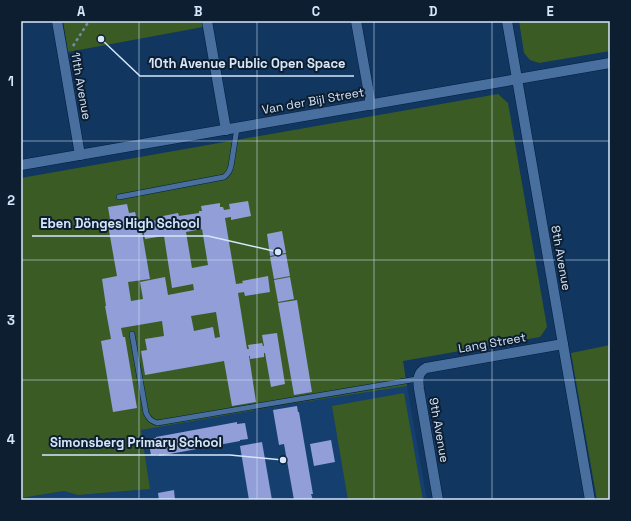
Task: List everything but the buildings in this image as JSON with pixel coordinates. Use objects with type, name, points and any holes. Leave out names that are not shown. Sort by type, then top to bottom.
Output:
[{"type":"street","name":"11th Avenue","points":[[57,21],[80,155]]},
{"type":"street","points":[[207,21],[226,130]]},
{"type":"street","points":[[356,21],[371,105]]},
{"type":"street","name":"8th Avenue","points":[[507,21],[590,500]]},
{"type":"street","name":"Van der Bijl Street","points":[[21,165],[610,63]]},
{"type":"street","name":"Lang Street","points":[[418,379],[418,375],[426,368],[563,344]]},
{"type":"street","name":"9th Avenue","points":[[418,379],[438,500]]},
{"type":"lane","points":[[119,197],[224,177],[230,171],[237,128]]},
{"type":"lane","points":[[132,334],[146,413],[152,422],[157,423],[418,379]]},
{"type":"path","points":[[62,52],[73,47],[89,21]]},
{"type":"shaded area","points":[[407,386],[427,500],[21,500],[21,498],[64,491],[78,495],[150,489],[140,430],[284,405]]},
{"type":"green space","points":[[63,21],[202,21],[203,27],[68,52]]},
{"type":"green space","points":[[519,21],[610,21],[610,51],[539,63],[530,60],[524,53]]},
{"type":"green space","points":[[498,94],[508,103],[547,327],[540,337],[403,361],[407,386],[284,405],[141,430],[150,489],[78,495],[64,491],[21,498],[21,178]]},
{"type":"green space","points":[[610,345],[610,500],[597,500],[571,353]]},
{"type":"green space","points":[[404,393],[423,500],[348,500],[332,406]]},
{"type":"place","name":"10th Avenue Public Open Space","points":[[101,39]]},
{"type":"place","name":"Eben Dönges High School","points":[[278,252]]},
{"type":"place","name":"Simonsberg Primary School","points":[[283,460]]}]
